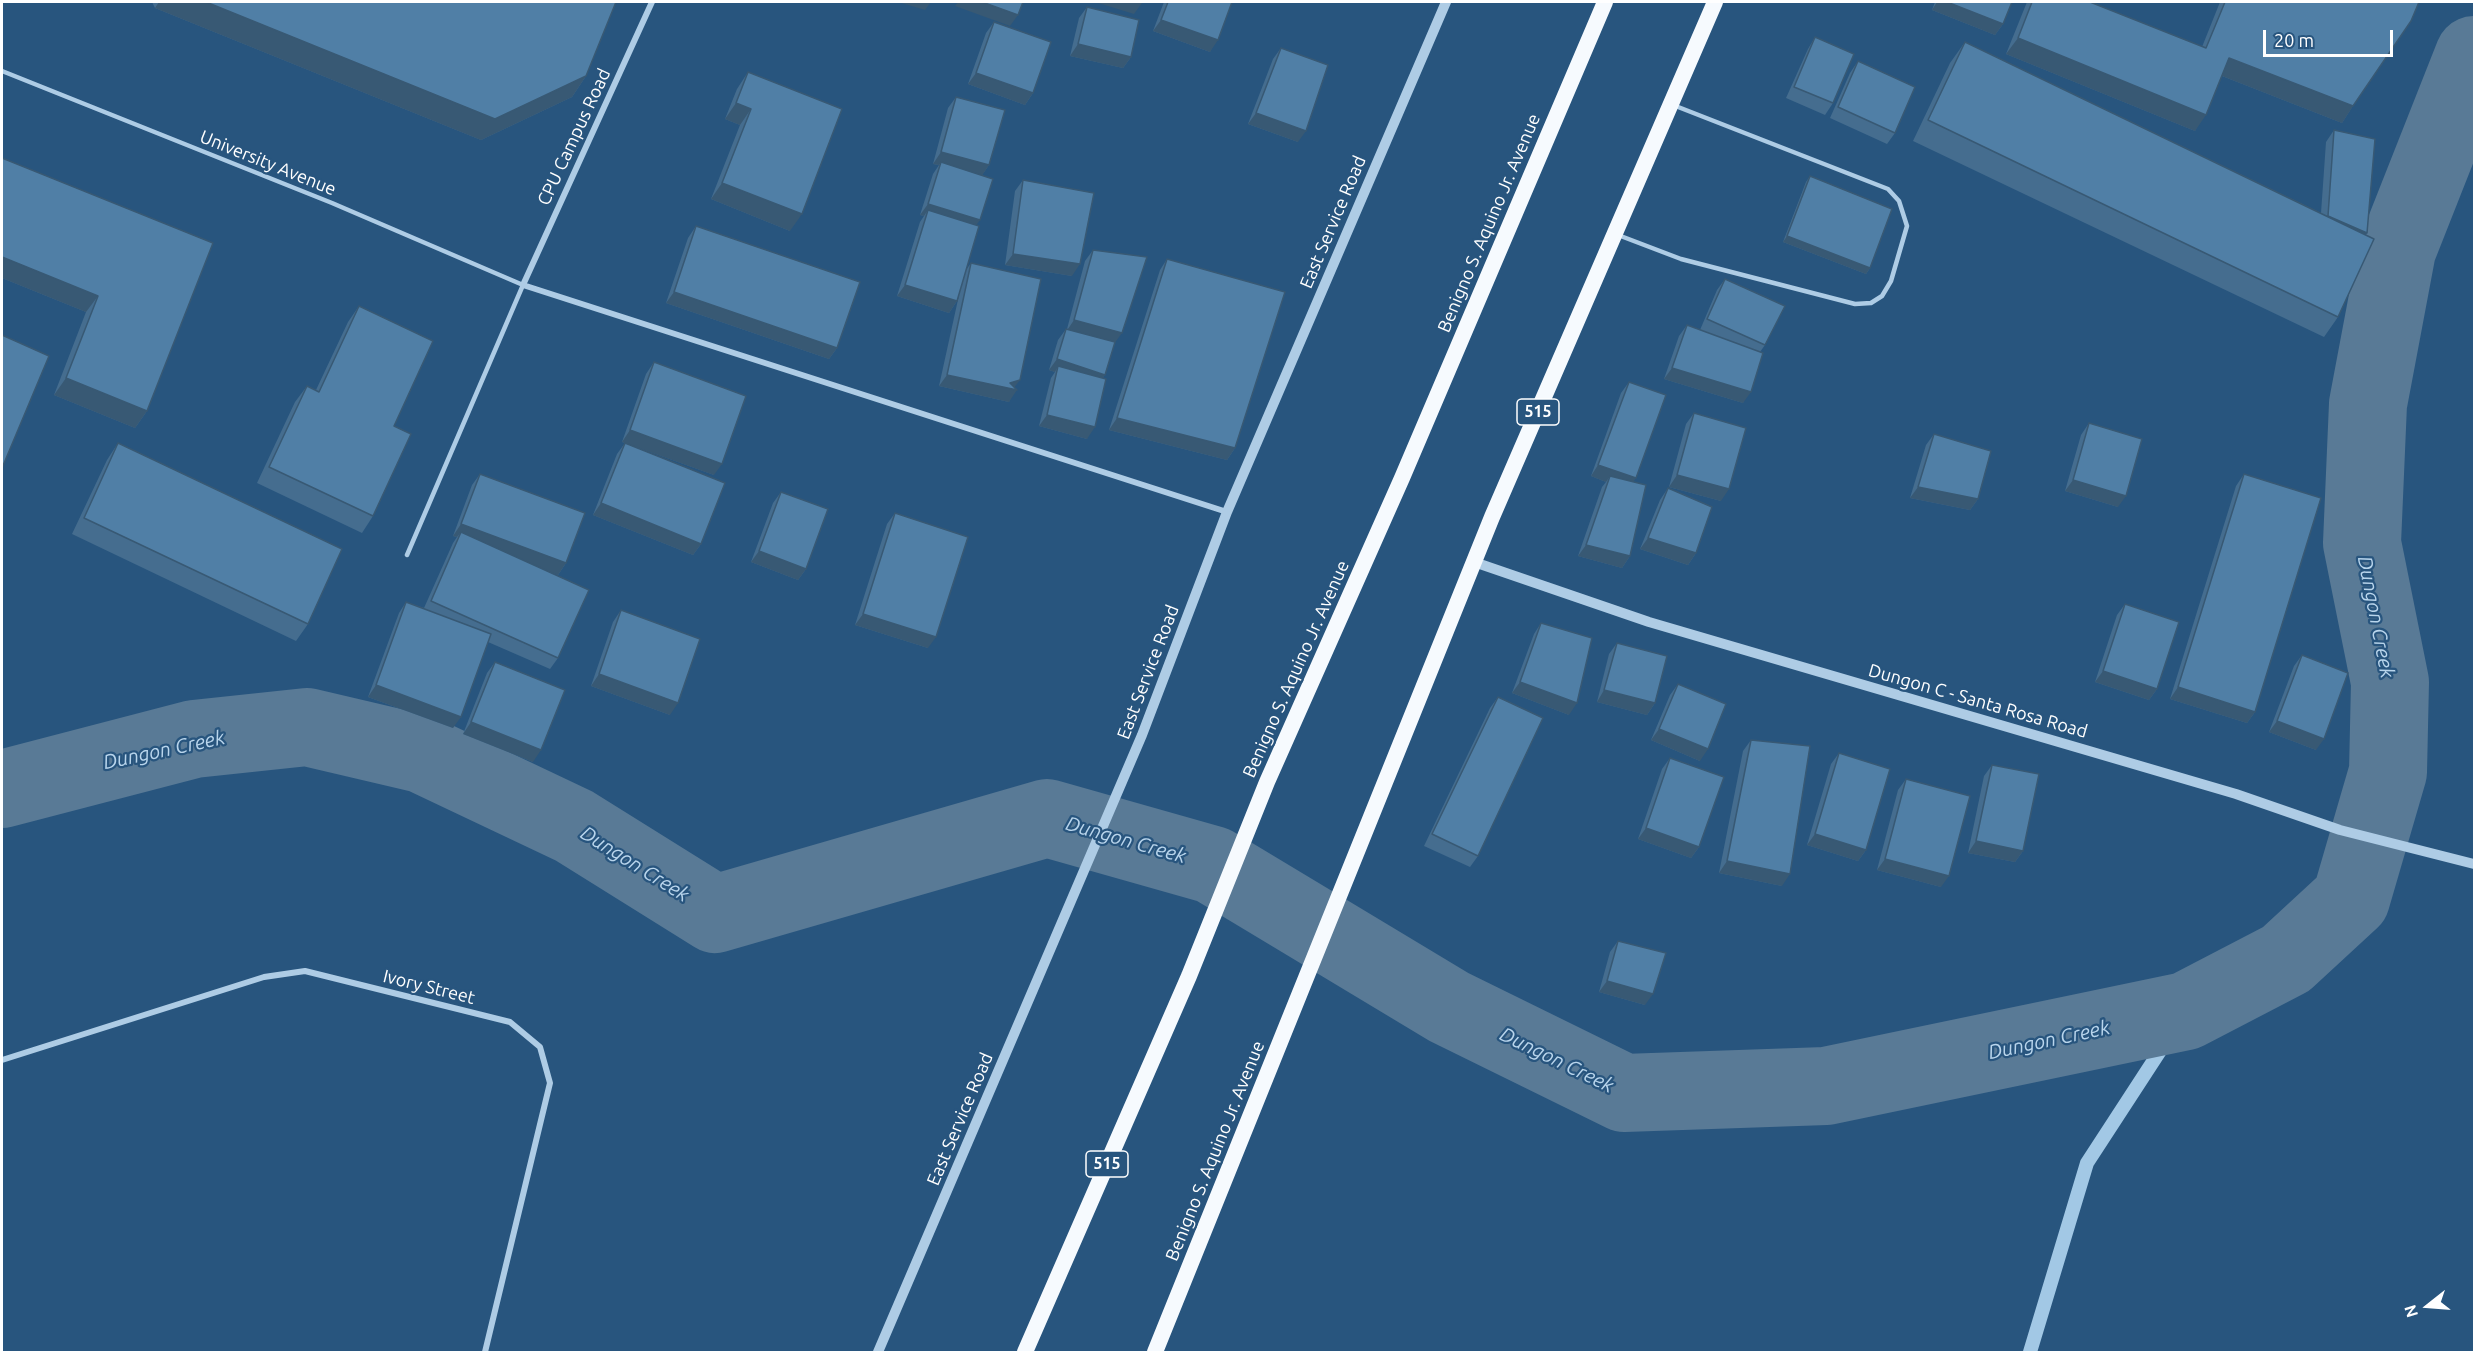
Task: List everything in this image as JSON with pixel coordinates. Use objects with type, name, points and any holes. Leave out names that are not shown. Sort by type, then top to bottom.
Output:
[{"type":"highway","name":"Benigno S. Aquino Jr. Avenue","points":[[1025,1353],[1189,976],[1268,782],[1402,478],[1605,2]]},
{"type":"highway","name":"Benigno S. Aquino Jr. Avenue","points":[[1155,1353],[1474,562],[1715,2]]},
{"type":"street","name":"CPU Campus Road","points":[[523,285],[652,2]]},
{"type":"street","name":"East Service Road","points":[[878,1353],[1142,735],[1227,512],[1446,2]]},
{"type":"street","points":[[523,285],[1227,512]]},
{"type":"street","name":"Dungon C - Santa Rosa Road","points":[[1474,562],[1649,622],[2236,794],[2340,830],[2475,864]]},
{"type":"street","name":"Ivory Street","points":[[2,1060],[264,977],[305,971],[510,1022],[540,1047],[550,1083],[485,1353]]},
{"type":"lane","name":"University Avenue","points":[[2,71],[332,203],[523,285]]},
{"type":"lane","points":[[1615,234],[1681,259],[1855,304],[1871,303],[1882,296],[1891,281],[1906,226],[1899,201],[1888,189],[1671,104]]},
{"type":"lane","points":[[408,555],[523,285]]},
{"type":"building","points":[[206,2],[616,2],[586,76],[495,119]]},
{"type":"building","points":[[982,2],[1023,2],[1018,15]]},
{"type":"building","points":[[1168,2],[1232,2],[1218,40],[1161,20]]},
{"type":"building","points":[[1947,2],[2012,2],[2003,24]]},
{"type":"building","points":[[2032,2],[2090,2],[2206,48],[2225,2],[2419,2],[2411,21],[2353,106],[2229,58],[2206,115],[2018,38]]},
{"type":"building","points":[[1087,7],[1139,20],[1131,57],[1078,44]]},
{"type":"building","points":[[994,22],[1051,42],[1033,93],[976,73]]},
{"type":"building","points":[[1815,37],[1854,54],[1833,103],[1794,87]]},
{"type":"building","points":[[1965,42],[2374,239],[2338,317],[1928,120]]},
{"type":"building","points":[[1281,48],[1328,65],[1306,131],[1256,113]]},
{"type":"building","points":[[1858,61],[1915,87],[1895,133],[1838,107]]},
{"type":"building","points":[[748,72],[842,109],[802,214],[722,183],[751,109],[736,103]]},
{"type":"building","points":[[956,97],[1005,110],[989,165],[941,152]]},
{"type":"building","points":[[2334,130],[2375,139],[2367,233],[2328,216]]},
{"type":"building","points":[[2,158],[213,243],[147,411],[66,378],[98,296],[2,257]]},
{"type":"building","points":[[941,162],[993,179],[980,220],[928,204]]},
{"type":"building","points":[[1810,176],[1892,209],[1870,268],[1787,236]]},
{"type":"building","points":[[1023,180],[1094,193],[1080,264],[1013,254]]},
{"type":"building","points":[[928,210],[979,226],[957,301],[905,285]]},
{"type":"building","points":[[696,226],[860,282],[837,348],[674,292]]},
{"type":"building","points":[[1093,250],[1147,257],[1122,333],[1074,320]]},
{"type":"building","points":[[1167,259],[1285,292],[1235,448],[1117,418]]},
{"type":"building","points":[[971,263],[1041,279],[1020,380],[1010,383],[1017,390],[947,375]]},
{"type":"building","points":[[1725,279],[1785,306],[1765,345],[1707,319]]},
{"type":"building","points":[[359,306],[433,341],[394,426],[411,434],[373,516],[269,467],[307,386],[319,392]]},
{"type":"building","points":[[1687,325],[1763,353],[1751,392],[1672,368]]},
{"type":"building","points":[[1066,329],[1115,342],[1105,375],[1057,359]]},
{"type":"building","points":[[2,335],[49,356],[2,468]]},
{"type":"building","points":[[654,362],[746,396],[722,464],[630,430]]},
{"type":"building","points":[[1058,366],[1106,379],[1095,427],[1047,415]]},
{"type":"building","points":[[1629,382],[1666,395],[1636,478],[1598,465]]},
{"type":"building","points":[[1694,413],[1746,428],[1729,489],[1677,475]]},
{"type":"building","points":[[2089,423],[2142,439],[2126,496],[2073,480]]},
{"type":"building","points":[[1934,434],[1991,451],[1978,499],[1918,487]]},
{"type":"building","points":[[118,443],[342,549],[308,624],[84,518]]},
{"type":"building","points":[[625,443],[725,483],[701,544],[601,503]]},
{"type":"building","points":[[480,474],[585,513],[566,563],[461,524]]},
{"type":"building","points":[[2244,474],[2321,498],[2255,712],[2178,687]]},
{"type":"building","points":[[1610,476],[1646,485],[1630,556],[1586,545]]},
{"type":"building","points":[[1668,488],[1712,507],[1696,553],[1648,538]]},
{"type":"building","points":[[781,492],[828,509],[806,569],[759,551]]},
{"type":"building","points":[[895,513],[968,537],[936,637],[863,614]]},
{"type":"building","points":[[461,532],[589,590],[558,658],[431,601]]},
{"type":"building","points":[[406,602],[491,634],[461,717],[376,685]]},
{"type":"building","points":[[2125,604],[2179,622],[2157,689],[2103,671]]},
{"type":"building","points":[[621,610],[700,639],[678,703],[599,674]]},
{"type":"building","points":[[1541,623],[1592,638],[1577,703],[1520,682]]},
{"type":"building","points":[[1617,643],[1667,656],[1655,703],[1604,690]]},
{"type":"building","points":[[2302,655],[2348,673],[2324,739],[2277,721]]},
{"type":"building","points":[[495,662],[565,690],[541,750],[471,722]]},
{"type":"building","points":[[1678,684],[1726,704],[1708,749],[1659,729]]},
{"type":"building","points":[[1498,697],[1543,718],[1478,856],[1432,834]]},
{"type":"building","points":[[1751,740],[1810,746],[1790,874],[1727,861]]},
{"type":"building","points":[[1839,753],[1890,769],[1866,850],[1815,834]]},
{"type":"building","points":[[1670,758],[1724,777],[1699,847],[1646,828]]},
{"type":"building","points":[[1992,765],[2039,774],[2023,851],[1976,841]]},
{"type":"building","points":[[1906,779],[1970,796],[1949,876],[1885,859]]},
{"type":"building","points":[[1618,941],[1666,953],[1653,994],[1607,981]]},
{"type":"waterway","name":"Dungon Creek","points":[[2,789],[194,739],[307,727],[422,754],[574,826],[715,914],[1047,818],[1213,865],[1449,1007],[1624,1093],[1826,1086],[2186,1011],[2286,959],[2351,899],[2388,772],[2390,682],[2362,543],[2368,404],[2397,250],[2474,55]]},
{"type":"waterway","points":[[2030,1352],[2087,1163],[2186,1011]]}]
